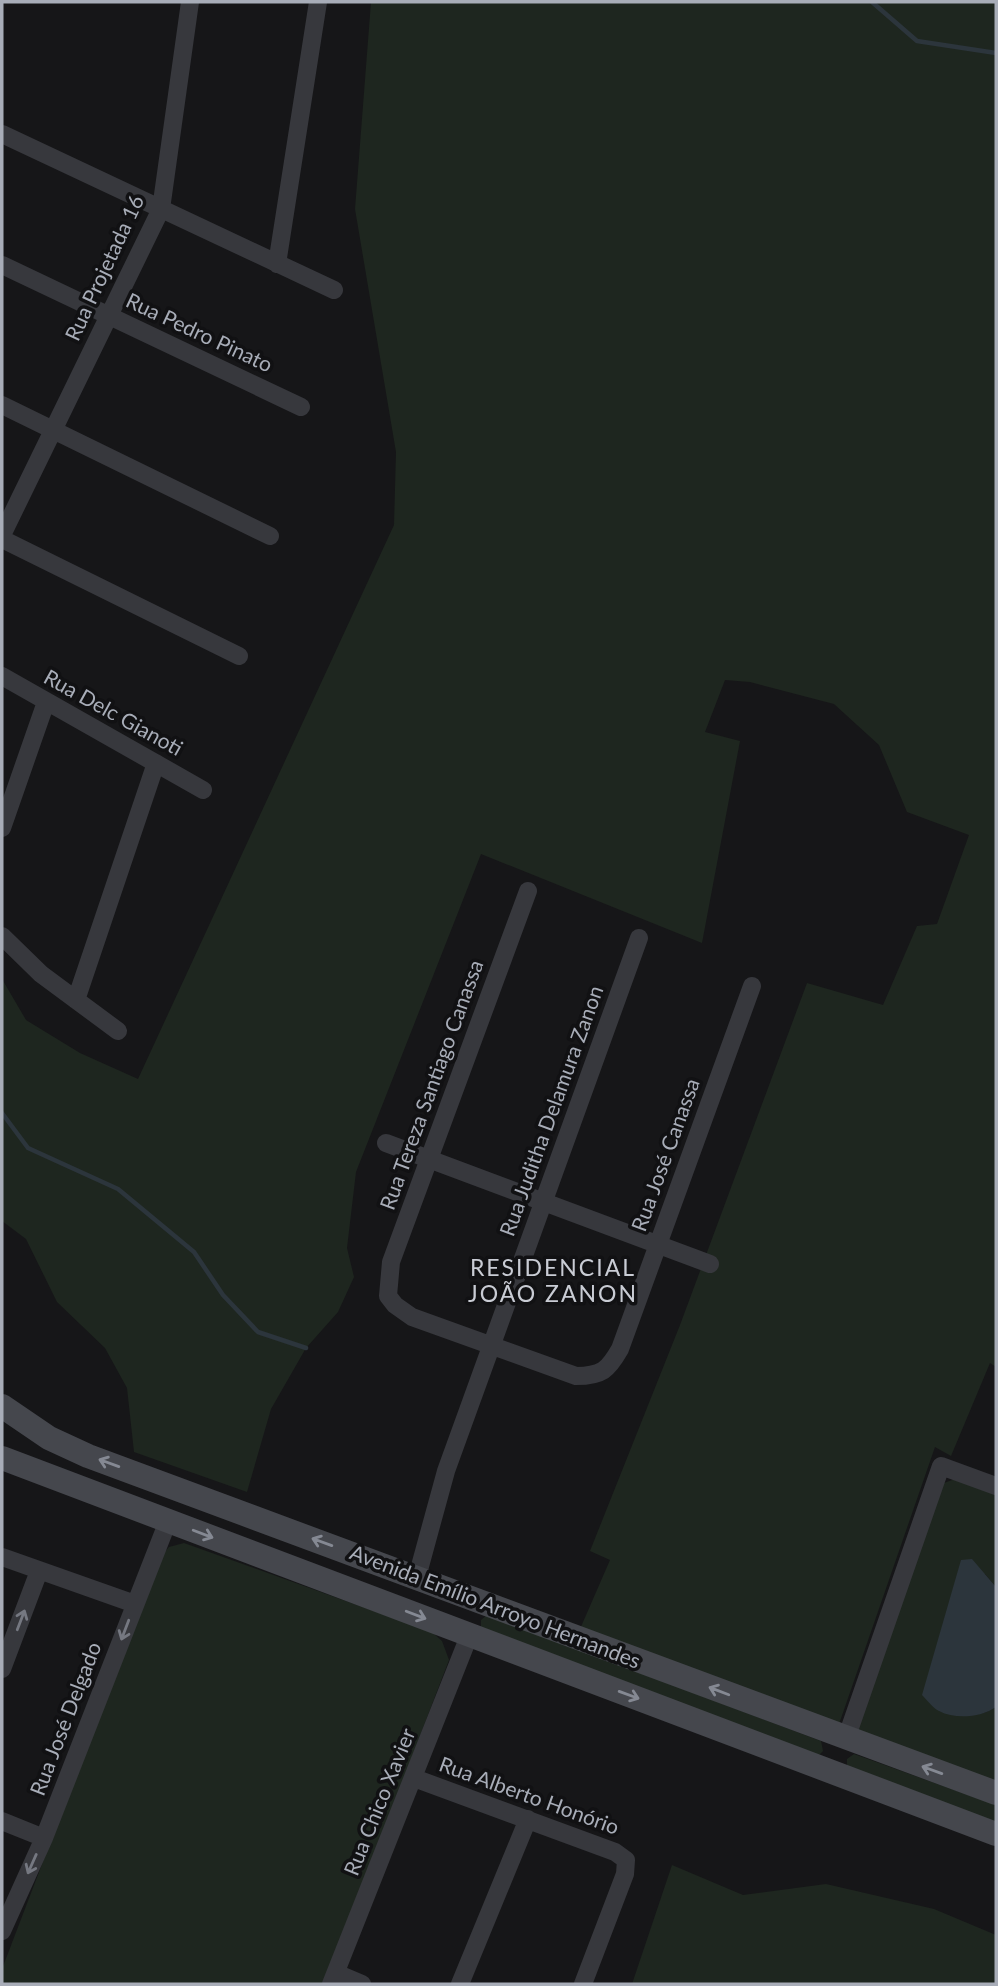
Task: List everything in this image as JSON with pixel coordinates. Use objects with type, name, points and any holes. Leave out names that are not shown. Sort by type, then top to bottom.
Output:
[{"type":"main road","name":"Avenida Emílio Arroyo Hernandes","points":[[2,1406],[48,1438],[88,1456],[996,1793]]},
{"type":"main road","name":"Avenida Emílio Arroyo Hernandes","points":[[2,1458],[996,1834]]},
{"type":"main road","points":[[167,1521],[180,1489]]},
{"type":"main road","points":[[469,1636],[478,1600]]},
{"type":"main road","points":[[833,1772],[846,1739]]},
{"type":"street","name":"Rua Projetada 16","points":[[2,537],[161,209],[190,2]]},
{"type":"street","points":[[277,264],[318,2]]},
{"type":"street","points":[[2,134],[334,290]]},
{"type":"street","name":"Rua Pedro Pinato","points":[[2,265],[301,407]]},
{"type":"street","points":[[2,405],[270,536]]},
{"type":"street","points":[[2,537],[239,656]]},
{"type":"street","name":"Rua Delc Gianoti","points":[[2,676],[203,790]]},
{"type":"street","points":[[2,828],[46,702]]},
{"type":"street","points":[[76,1000],[156,763]]},
{"type":"street","name":"Rua Tereza Santiago Canassa","points":[[491,1345],[412,1317],[395,1306],[388,1296],[391,1262],[528,891]]},
{"type":"street","points":[[2,936],[41,974],[118,1031]]},
{"type":"street","name":"Rua Juditha Delamura Zanon","points":[[417,1577],[446,1471],[639,939]]},
{"type":"street","name":"Rua José Canassa","points":[[491,1345],[576,1376],[600,1373],[610,1365],[620,1349],[752,986]]},
{"type":"street","points":[[386,1143],[710,1264]]},
{"type":"street","points":[[846,1739],[941,1466],[996,1486]]},
{"type":"street","name":"Rua José Delgado","points":[[2,1931],[44,1838],[167,1521]]},
{"type":"street","points":[[2,1557],[135,1604]]},
{"type":"street","points":[[2,1670],[39,1571]]},
{"type":"street","name":"Rua Chico Xavier","points":[[334,1979],[469,1636]]},
{"type":"street","name":"Rua Alberto Honório","points":[[414,1778],[615,1852],[626,1860],[625,1874],[583,1984]]},
{"type":"street","points":[[460,1984],[528,1819]]},
{"type":"street","points":[[2,1821],[44,1838]]},
{"type":"street","points":[[334,1979],[362,1984]]},
{"type":"shaded area","points":[[371,2],[996,2],[996,1367],[990,1363],[951,1456],[935,1447],[838,1727],[580,1629],[610,1560],[590,1551],[680,1325],[807,983],[883,1005],[917,926],[937,924],[969,835],[907,812],[879,745],[834,704],[750,682],[725,680],[705,732],[740,741],[702,943],[481,854],[356,1172],[347,1248],[354,1277],[338,1312],[306,1348],[271,1409],[247,1492],[134,1452],[127,1388],[105,1348],[57,1302],[26,1239],[2,1221],[2,979],[26,1020],[80,1053],[138,1079],[394,525],[396,452],[355,209]]},
{"type":"shaded area","points":[[955,1479],[996,1495],[996,1587],[985,1574],[939,1711],[976,1715],[996,1707],[996,1787],[863,1736],[855,1725],[944,1483]]},
{"type":"shaded area","points":[[184,1543],[432,1632],[442,1641],[449,1660],[325,1984],[2,1984],[2,1969],[159,1558],[169,1547]]},
{"type":"shaded area","points":[[972,1559],[996,1587],[996,1707],[984,1713],[953,1716],[939,1711],[922,1695],[961,1560]]},
{"type":"shaded area","points":[[487,1615],[821,1741],[823,1751],[817,1757],[481,1629],[481,1620]]},
{"type":"shaded area","points":[[854,1754],[996,1805],[996,1826],[847,1766],[847,1759]]},
{"type":"shaded area","points":[[672,1865],[743,1895],[826,1884],[934,1909],[996,1935],[996,1984],[632,1984]]},
{"type":"waterway","points":[[872,2],[917,41],[996,53]]},
{"type":"waterway","points":[[2,1113],[28,1148],[118,1189],[194,1252],[223,1295],[258,1332],[306,1348]]},
{"type":"district","name":"RESIDENCIAL JOÃO ZANON","points":[[553,1281]]}]
